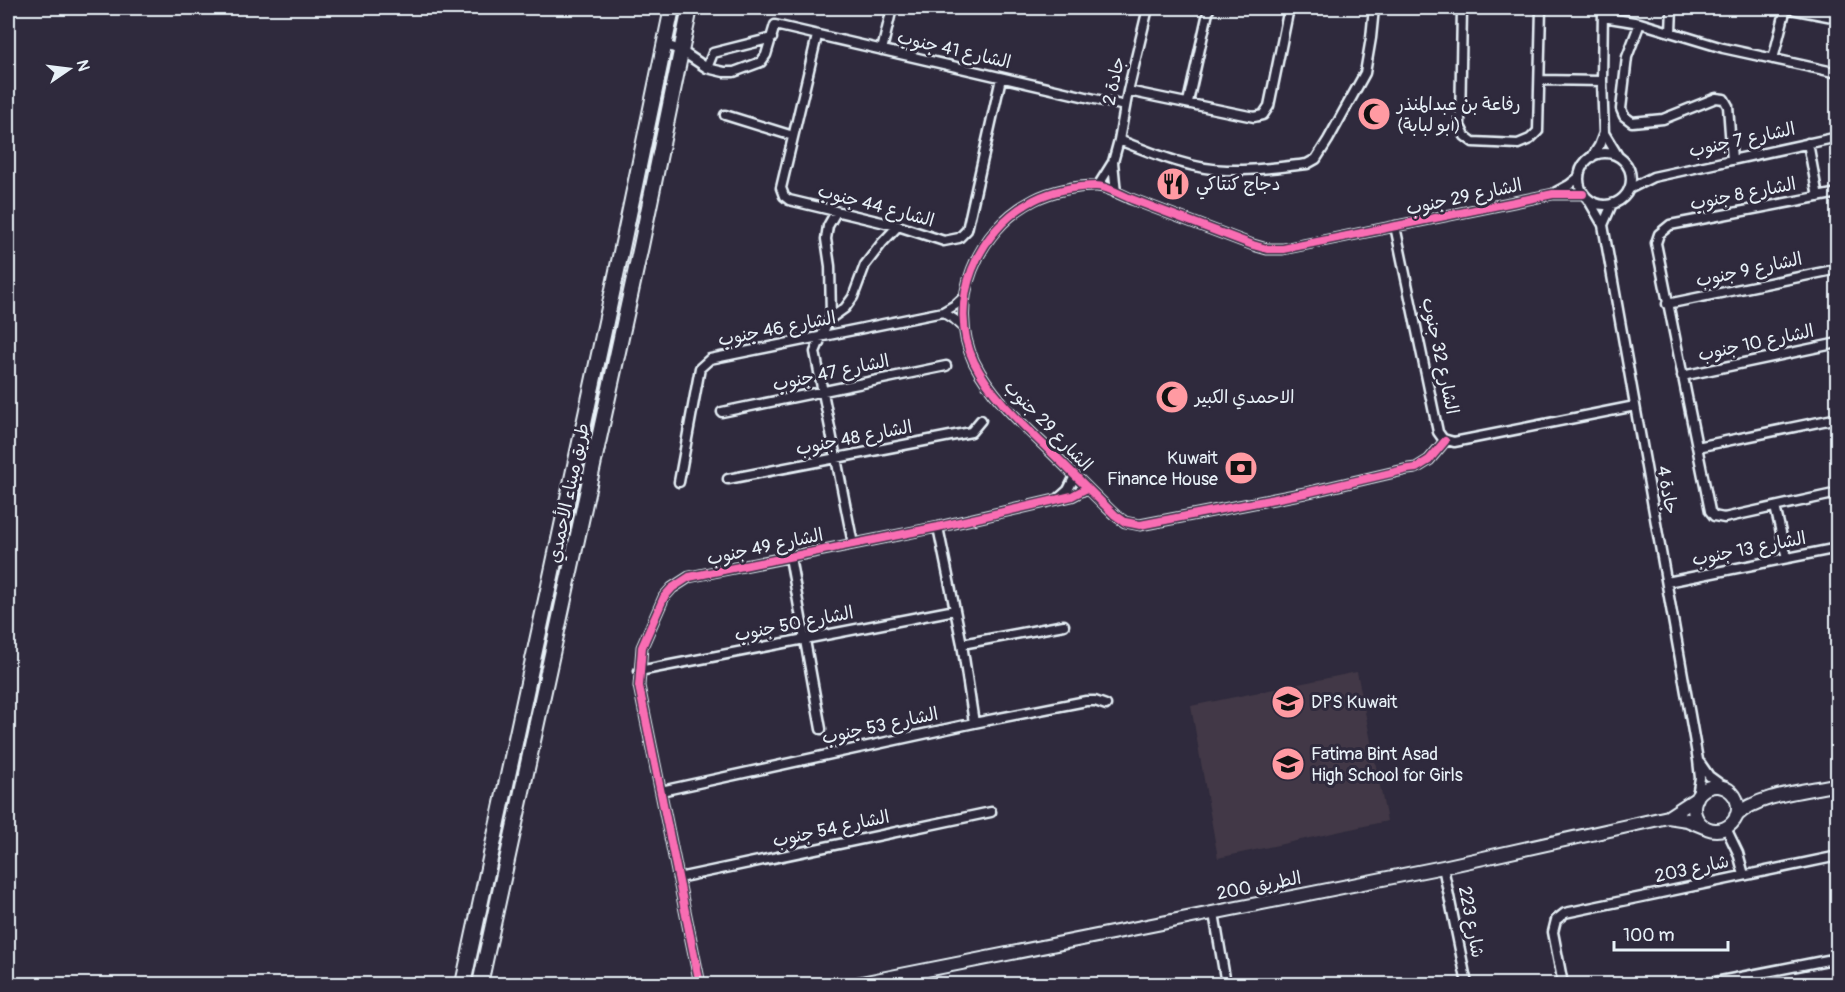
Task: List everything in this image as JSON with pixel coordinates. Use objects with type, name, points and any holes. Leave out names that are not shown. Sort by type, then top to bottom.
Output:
[{"type":"main road","name":"طريق ميناء الأحمدي","points":[[463,984],[672,8]]},
{"type":"main road","name":"طريق ميناء الأحمدي","points":[[481,984],[641,246],[690,8]]},
{"type":"main road","points":[[1762,800],[1709,787],[1697,797],[1696,818],[1705,827],[1715,830],[1726,828],[1748,806],[1762,800],[1838,784]]},
{"type":"main road","points":[[1727,790],[1737,801],[1737,816]]},
{"type":"main road","name":"الطريق 200","points":[[1668,817],[1697,797]]},
{"type":"main road","name":"الطريق 200","points":[[856,984],[1443,867],[1668,817],[1687,820],[1705,827]]},
{"type":"street","points":[[882,50],[892,8]]},
{"type":"street","name":"جادة 2","points":[[1098,186],[1113,162],[1148,8]]},
{"type":"street","points":[[1188,102],[1209,8]]},
{"type":"street","points":[[1128,91],[1254,117],[1263,115],[1269,106],[1289,8]]},
{"type":"street","points":[[1119,140],[1192,165],[1226,171],[1307,164],[1316,159],[1365,73],[1374,8]]},
{"type":"street","points":[[1462,8],[1460,126],[1465,136],[1473,142],[1518,144],[1530,139],[1538,131],[1541,8]]},
{"type":"street","points":[[1603,8],[1604,134],[1599,146],[1585,162],[1579,177],[1585,196],[1595,204],[1604,206],[1625,196],[1629,189],[1631,176],[1604,134]]},
{"type":"street","points":[[1671,32],[1672,8]]},
{"type":"street","points":[[1773,59],[1786,8],[1838,18]]},
{"type":"street","points":[[1603,17],[1640,23],[1723,48],[1838,73]]},
{"type":"street","points":[[1640,23],[1626,66],[1621,109],[1624,116],[1632,122],[1663,119],[1716,98],[1724,99],[1728,106],[1732,160]]},
{"type":"street","name":"الشارع 41 جنوب","points":[[772,38],[776,25],[1125,106]]},
{"type":"street","name":"الشارع 44 جنوب","points":[[817,36],[781,188],[784,196],[789,200],[898,226],[944,241],[959,238],[967,230],[1001,78]]},
{"type":"street","points":[[663,44],[680,50],[707,68],[734,72],[761,62],[766,56],[772,38]]},
{"type":"street","points":[[707,68],[713,53],[772,38]]},
{"type":"street","points":[[1540,80],[1602,81]]},
{"type":"street","points":[[725,115],[793,136]]},
{"type":"street","name":"الشارع 7 جنوب","points":[[1629,189],[1653,177],[1838,137]]},
{"type":"street","points":[[1808,143],[1818,197]]},
{"type":"street","points":[[1591,157],[1605,153],[1618,157]]},
{"type":"street","name":"جادة 2","points":[[1113,162],[1116,193]]},
{"type":"street","name":"الشارع 7 جنوب","points":[[1629,170],[1638,175],[1653,177]]},
{"type":"street","name":"الشارع 29 جنوب","points":[[1553,194],[1569,186],[1579,177]]},
{"type":"street","name":"الشارع 29 جنوب","points":[[1445,441],[1433,457],[1416,468],[1140,525],[1120,519],[1015,417],[992,390],[973,360],[964,328],[965,296],[971,272],[978,254],[1003,221],[1034,200],[1059,191],[1098,186],[1267,249],[1283,249],[1553,194],[1585,196]]},
{"type":"street","name":"الشارع 8 جنوب","points":[[1667,304],[1656,248],[1659,234],[1670,225],[1838,193]]},
{"type":"street","name":"جادة 4","points":[[1585,196],[1603,225],[1698,760],[1700,778],[1697,797]]},
{"type":"street","points":[[1603,225],[1612,204]]},
{"type":"street","points":[[831,318],[830,266],[826,238],[828,226],[836,212]]},
{"type":"street","points":[[853,544],[815,357],[816,348],[831,318],[846,308],[853,297],[865,264],[898,226]]},
{"type":"street","name":"الشارع 32 جنوب","points":[[1395,226],[1438,432],[1445,441],[1454,442],[1635,406]]},
{"type":"street","name":"الشارع 9 جنوب","points":[[1667,304],[1838,269]]},
{"type":"street","name":"الشارع 46 جنوب","points":[[679,482],[700,368],[710,359],[943,312],[965,296]]},
{"type":"street","points":[[1667,304],[1708,508],[1714,516],[1724,518],[1838,493]]},
{"type":"street","points":[[943,312],[964,328]]},
{"type":"street","name":"الشارع 10 جنوب","points":[[1682,376],[1838,343]]},
{"type":"street","name":"الشارع 47 جنوب","points":[[722,412],[946,366]]},
{"type":"street","points":[[1696,447],[1838,418]]},
{"type":"street","name":"الشارع 48 جنوب","points":[[728,479],[971,432],[981,420]]},
{"type":"street","points":[[1056,499],[1068,490],[1077,478]]},
{"type":"street","name":"الشارع 49 جنوب","points":[[700,984],[639,686],[642,648],[664,597],[672,588],[690,577],[938,527],[1072,496],[1087,488]]},
{"type":"street","points":[[1775,507],[1787,558]]},
{"type":"street","points":[[938,527],[962,644],[974,723]]},
{"type":"street","name":"الشارع 13 جنوب","points":[[1667,582],[1838,548]]},
{"type":"street","points":[[790,557],[821,729]]},
{"type":"street","name":"الشارع 50 جنوب","points":[[639,671],[955,610]]},
{"type":"street","points":[[962,644],[1064,625]]},
{"type":"street","name":"الشارع 53 جنوب","points":[[661,791],[1086,701],[1106,705]]},
{"type":"street","points":[[1698,760],[1709,776],[1727,790]]},
{"type":"street","name":"الشارع 54 جنوب","points":[[678,878],[991,812]]},
{"type":"street","points":[[1726,828],[1738,853],[1744,875]]},
{"type":"street","name":"شارع 203","points":[[1563,984],[1553,932],[1556,920],[1571,910],[1838,856]]},
{"type":"street","name":"شارع 223","points":[[1443,867],[1467,984]]},
{"type":"street","points":[[1214,913],[1226,984]]},
{"type":"street","points":[[1705,984],[1838,958]]},
{"type":"shaded area","name":"Fatima Bint Asad High School for Girls","points":[[1357,672],[1387,821],[1218,858],[1191,706]]},
{"type":"cycle path","points":[[1445,441],[1429,460],[1416,468],[1305,493],[1140,525],[1125,522],[1115,515],[1017,418],[997,397],[981,374],[966,339],[964,316],[966,292],[972,270],[983,248],[997,229],[1014,213],[1041,197],[1080,187],[1105,188],[1267,249],[1283,249],[1553,194],[1583,194]]},
{"type":"cycle path","points":[[700,984],[639,686],[642,647],[664,597],[672,588],[689,577],[938,527],[1072,496],[1087,488]]},
{"type":"place","name":"رفاعة بن عبدالمنذر (أبو لبابة)","points":[[1374,114]]},
{"type":"place","name":"دجاج كنتاكي","points":[[1173,184]]},
{"type":"place","name":"الاحمدي الكبير","points":[[1172,397]]},
{"type":"place","name":"Kuwait Finance House","points":[[1241,468]]},
{"type":"place","name":"DPS Kuwait","points":[[1288,702]]},
{"type":"place","name":"Fatima Bint Asad High School for Girls","points":[[1288,764]]}]
